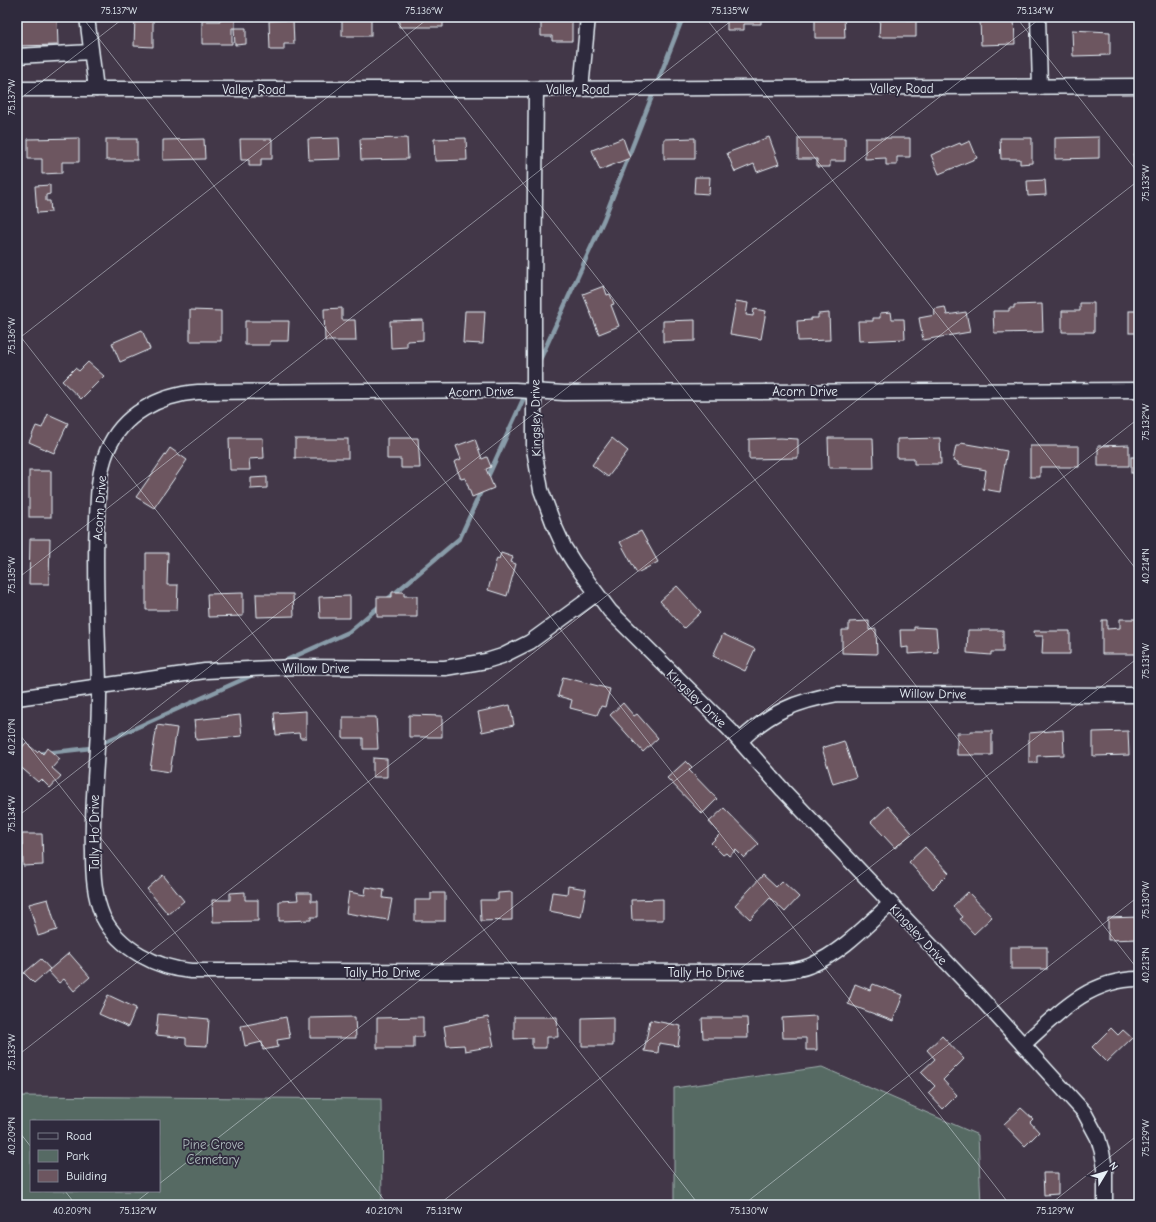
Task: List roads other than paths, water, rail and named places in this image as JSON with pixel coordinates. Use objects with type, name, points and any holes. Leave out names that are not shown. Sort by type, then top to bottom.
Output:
[{"type":"street","points":[[87,17],[96,89]]},
{"type":"street","points":[[581,89],[588,17]]},
{"type":"street","points":[[1038,17],[1040,87]]},
{"type":"street","points":[[17,56],[91,52]]},
{"type":"street","name":"Valley Road","points":[[17,89],[581,89],[1139,86]]},
{"type":"street","name":"Kingsley Drive","points":[[536,89],[533,391],[534,448],[541,490],[564,547],[596,594],[627,629],[740,741],[1084,1112],[1095,1131],[1102,1152],[1105,1168],[1105,1205]]},
{"type":"street","name":"Acorn Drive","points":[[99,686],[97,650],[96,543],[98,489],[107,451],[115,436],[135,414],[149,405],[170,396],[198,392],[533,391],[564,393],[1139,390]]},
{"type":"street","name":"Willow Drive","points":[[17,698],[205,671],[295,667],[445,668],[486,661],[502,656],[530,642],[596,594]]},
{"type":"street","name":"Tally Ho Drive","points":[[99,686],[92,831],[94,886],[98,905],[105,919],[119,938],[131,949],[152,960],[178,969],[456,972],[773,972],[796,970],[825,958],[844,946],[890,904]]},
{"type":"street","name":"Willow Drive","points":[[740,741],[753,728],[775,713],[790,706],[837,694],[1139,694]]},
{"type":"street","points":[[1023,1045],[1062,1010],[1091,990],[1106,984],[1129,979],[1139,979]]},
{"type":"waterway","points":[[538,364],[604,219],[683,17]]},
{"type":"waterway","points":[[486,481],[526,393]]},
{"type":"waterway","points":[[280,663],[349,632],[460,538],[482,489]]},
{"type":"waterway","points":[[37,754],[91,748],[257,673]]},
{"type":"park label","name":"Pine Grove Cemetary","points":[[213,1152]]}]
